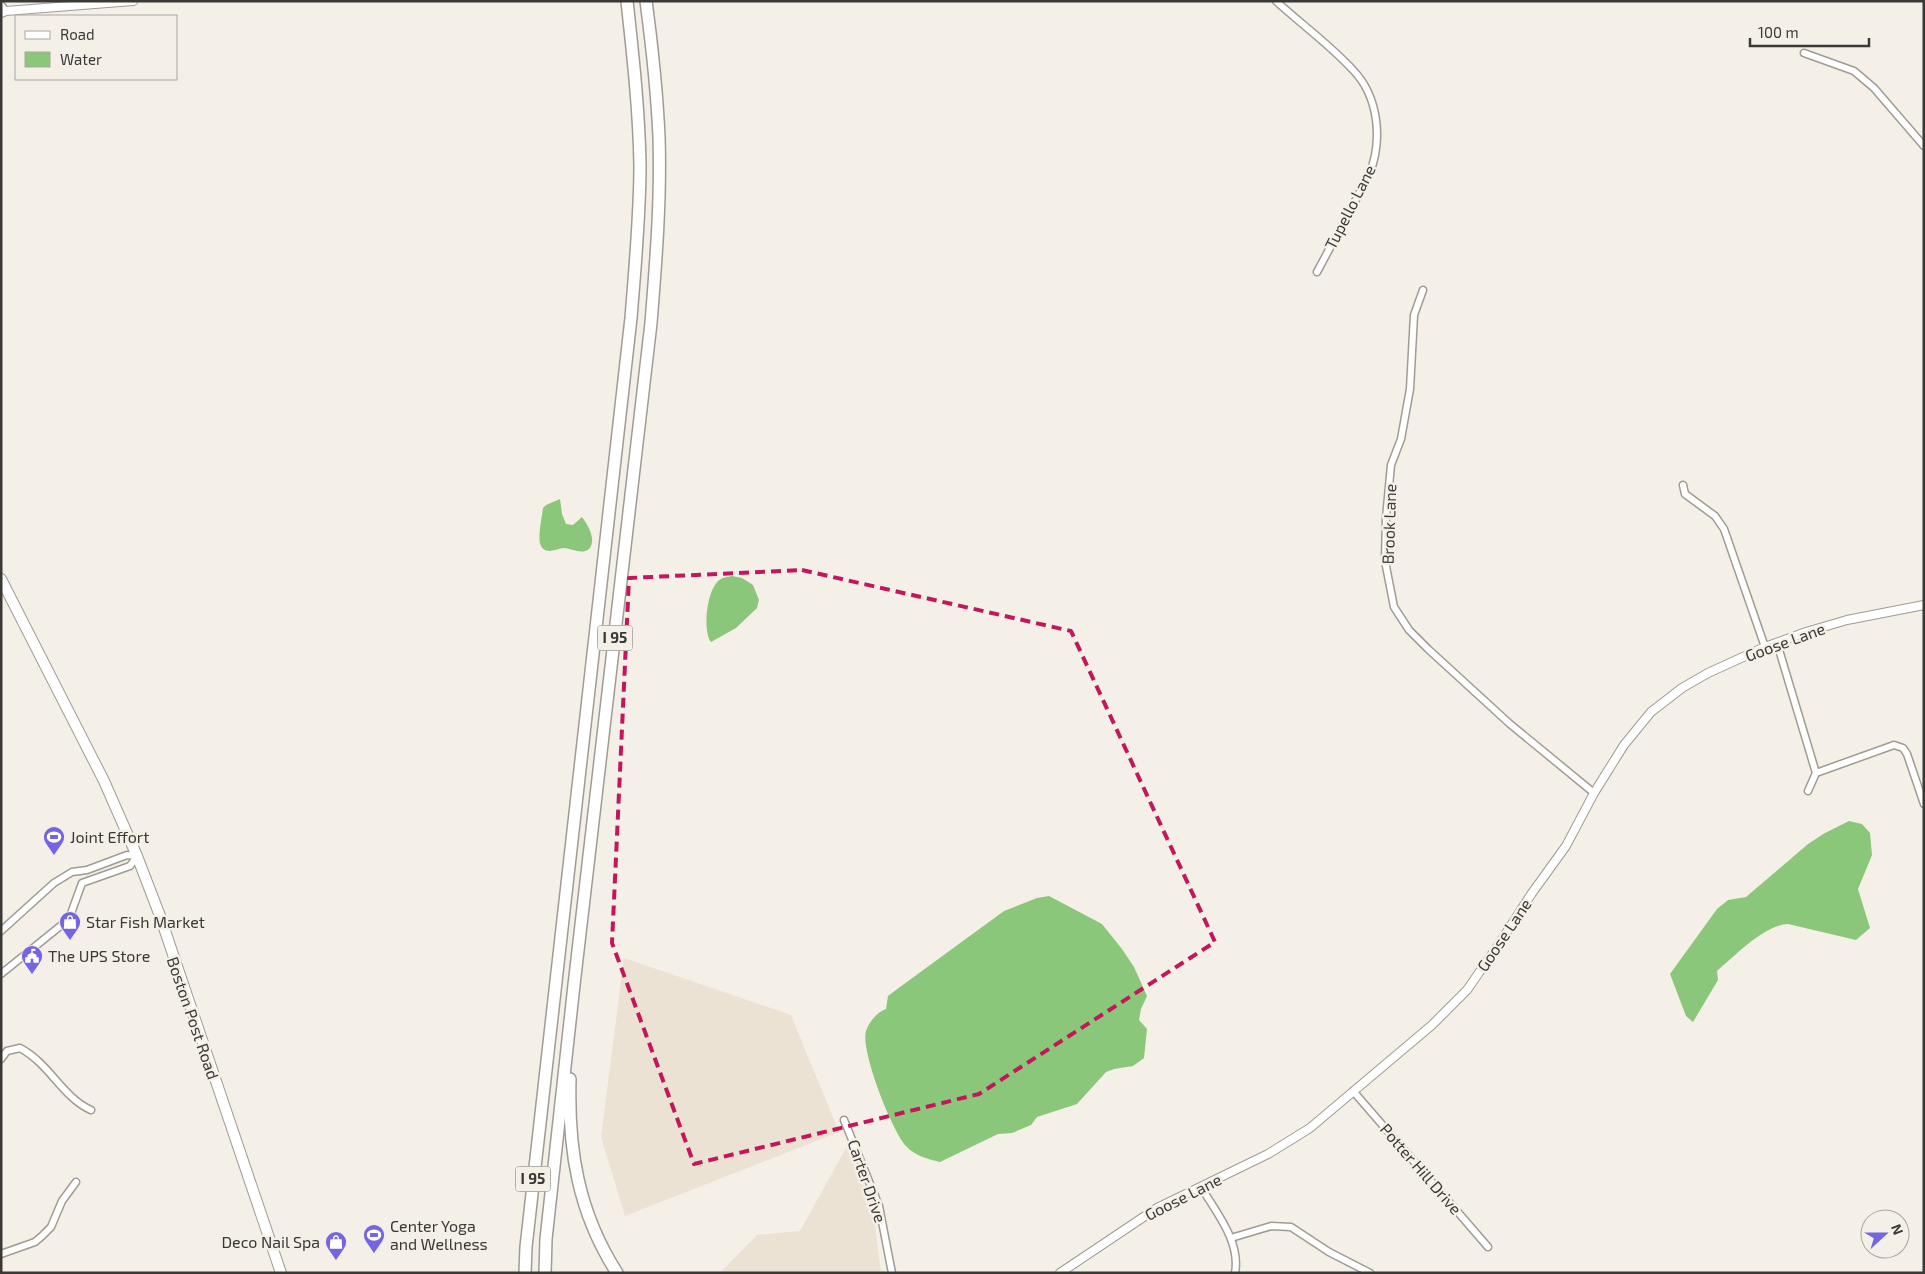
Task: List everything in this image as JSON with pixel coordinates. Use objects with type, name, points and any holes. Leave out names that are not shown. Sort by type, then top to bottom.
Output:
[{"type":"highway","name":"I 95","points":[[524,1273],[543,1086],[631,318],[638,241],[640,166],[635,76],[627,1]]},
{"type":"highway","name":"I 95","points":[[544,1273],[546,1238],[574,985],[651,323],[658,225],[659,137],[646,1]]},
{"type":"highway","points":[[574,985],[570,1099],[572,1150],[579,1187],[589,1217],[604,1252],[617,1273]]},
{"type":"main road","name":"Boston Post Road","points":[[1,579],[104,781],[137,856],[160,916],[281,1273]]},
{"type":"street","points":[[3,10],[133,1]]},
{"type":"street","name":"Tupello Lane","points":[[1276,1],[1354,71],[1369,96],[1378,130],[1373,165],[1369,175],[1317,272]]},
{"type":"street","points":[[1804,53],[1854,71],[1874,88],[1924,146]]},
{"type":"street","name":"Brook Lane","points":[[1423,290],[1414,315],[1410,389],[1401,439],[1391,465],[1386,518],[1385,561],[1394,607],[1409,630],[1434,655],[1510,724],[1594,793]]},
{"type":"street","points":[[1683,485],[1685,494],[1715,516],[1724,529],[1765,648]]},
{"type":"street","name":"Goose Lane","points":[[1060,1273],[1157,1208],[1276,1149],[1310,1128],[1432,1025],[1467,990],[1566,846],[1594,793],[1624,745],[1651,712],[1682,688],[1708,673],[1776,643],[1847,620],[1924,605]]},
{"type":"street","points":[[1776,643],[1816,773],[1808,792]]},
{"type":"street","points":[[1816,773],[1894,745],[1903,748],[1907,754],[1924,804]]},
{"type":"street","points":[[1,931],[54,883],[72,872],[87,870],[127,855],[137,856],[130,866],[82,883],[69,918],[1,974]]},
{"type":"street","points":[[1,1059],[7,1051],[20,1048],[32,1054],[75,1100],[91,1110]]},
{"type":"street","name":"Potter Hill Drive","points":[[1354,1091],[1488,1247]]},
{"type":"street","name":"Carter Drive","points":[[844,1120],[879,1206],[892,1273]]},
{"type":"street","points":[[1,1254],[34,1242],[42,1236],[51,1227],[62,1201],[76,1182]]},
{"type":"street","points":[[1201,1187],[1231,1238],[1237,1263],[1236,1273]]},
{"type":"street","points":[[1231,1238],[1271,1226],[1291,1227],[1329,1252],[1352,1262],[1370,1273]]},
{"type":"highlighted area","points":[[802,570],[1071,631],[1215,942],[979,1094],[694,1164],[612,943],[629,578]]},
{"type":"shaded area","points":[[624,958],[791,1015],[839,1132],[625,1216],[601,1137]]},
{"type":"shaded area","points":[[846,1148],[864,1188],[875,1225],[881,1273],[720,1273],[757,1235],[800,1231]]},
{"type":"water","points":[[560,499],[562,514],[566,524],[573,525],[582,517],[588,527],[592,542],[586,551],[563,548],[548,551],[541,546],[540,533],[543,508]]},
{"type":"water","points":[[732,576],[742,578],[753,585],[759,600],[757,608],[736,628],[711,642],[707,628],[709,599],[716,583],[722,578]]},
{"type":"water","points":[[1849,821],[1862,824],[1870,833],[1872,855],[1858,889],[1870,928],[1856,940],[1788,924],[1769,930],[1750,942],[1717,971],[1718,980],[1693,1022],[1686,1016],[1670,974],[1717,909],[1728,900],[1746,897],[1808,844]]},
{"type":"water","points":[[1049,896],[1102,924],[1134,967],[1147,996],[1141,1009],[1139,1020],[1147,1029],[1144,1058],[1133,1066],[1106,1072],[1077,1104],[1037,1117],[1031,1125],[1012,1133],[998,1134],[940,1162],[918,1155],[906,1146],[900,1138],[886,1108],[872,1072],[865,1041],[867,1028],[877,1015],[886,1009],[888,996],[1004,911],[1037,898]]},
{"type":"place","name":"Joint Effort","points":[[54,856]]},
{"type":"place","name":"Star Fish Market","points":[[70,941]]},
{"type":"place","name":"The UPS Store","points":[[32,975]]},
{"type":"place","name":"Center Yoga and Wellness","points":[[374,1254]]},
{"type":"place","name":"Deco Nail Spa","points":[[336,1261]]}]
